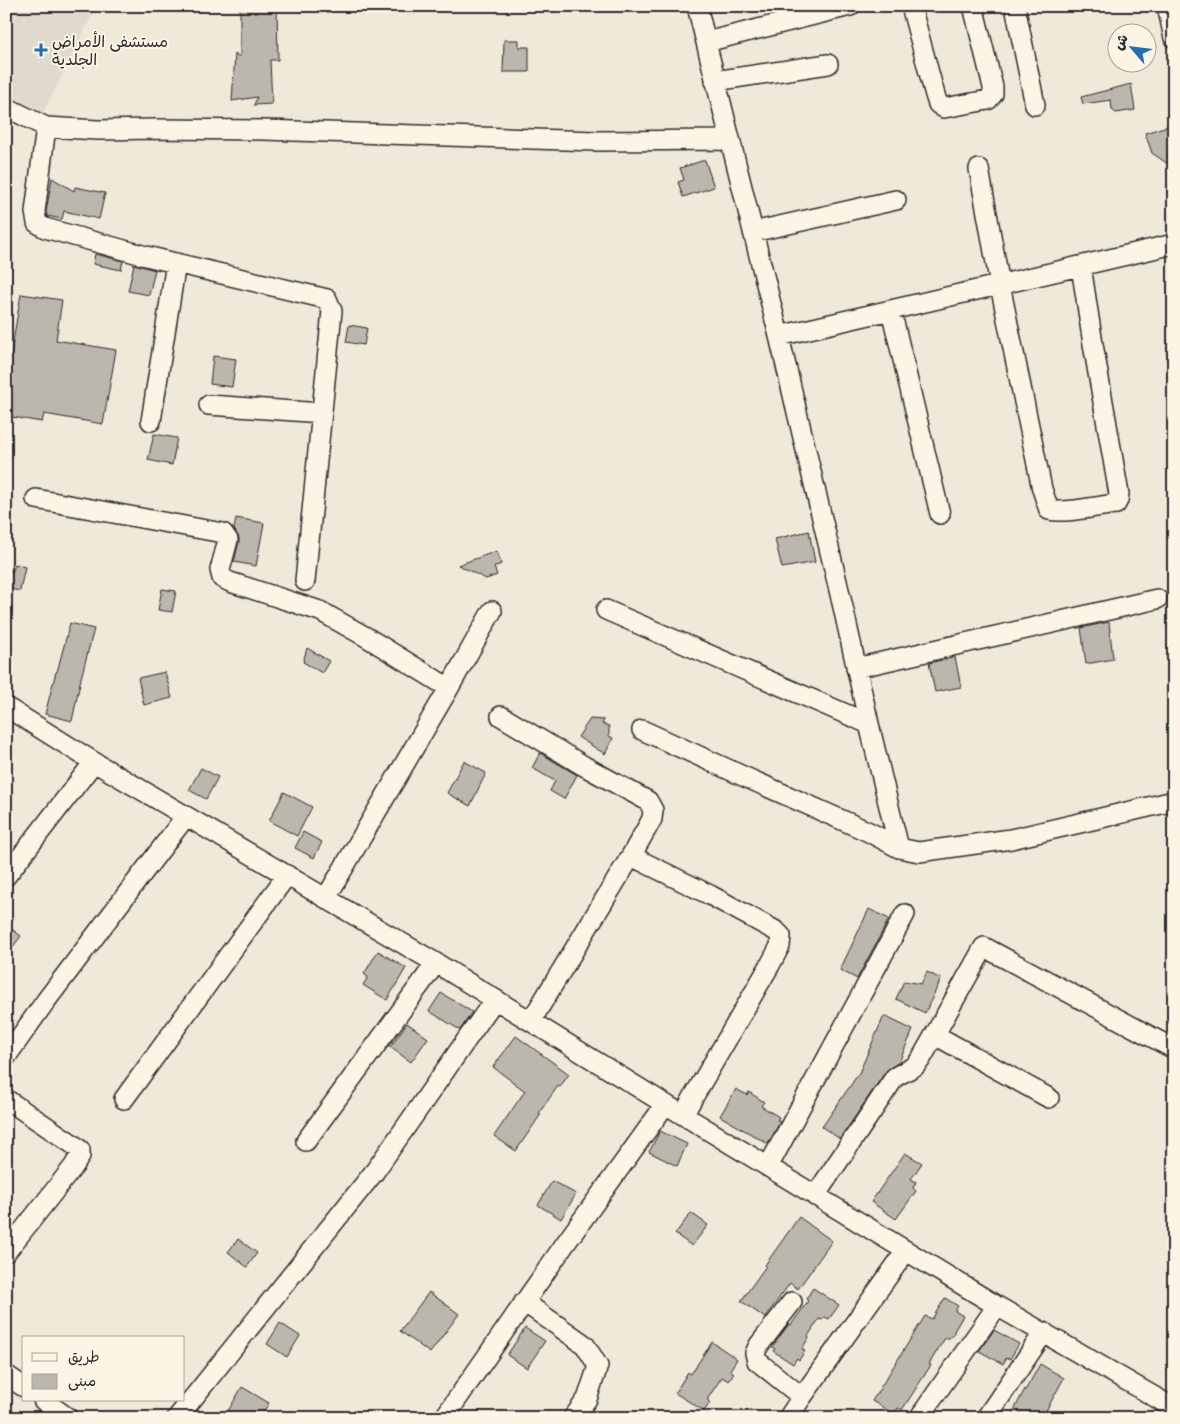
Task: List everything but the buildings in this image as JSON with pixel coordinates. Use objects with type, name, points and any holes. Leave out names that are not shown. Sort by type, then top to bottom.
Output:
[{"type":"street","points":[[697,6],[779,336],[844,607],[868,724],[899,848]]},
{"type":"street","points":[[706,42],[850,6]]},
{"type":"street","points":[[911,6],[935,95],[938,104],[944,108],[988,100],[993,94],[993,87],[973,6]]},
{"type":"street","points":[[1015,6],[1035,105]]},
{"type":"street","points":[[1167,6],[1174,38]]},
{"type":"street","points":[[715,81],[828,64]]},
{"type":"street","points":[[6,107],[46,127],[98,130],[294,131],[596,141],[730,140]]},
{"type":"street","points":[[46,127],[36,212],[37,223],[45,228],[176,264],[327,299],[332,311],[305,581]]},
{"type":"street","points":[[979,169],[1000,285],[1047,506],[1049,510],[1053,511],[1116,504],[1119,494],[1081,266]]},
{"type":"street","points":[[753,232],[896,200]]},
{"type":"street","points":[[779,336],[1174,244]]},
{"type":"street","points":[[151,421],[176,264]]},
{"type":"street","points":[[891,310],[940,514]]},
{"type":"street","points":[[209,405],[322,412]]},
{"type":"street","points":[[36,499],[206,528],[223,533],[228,540],[220,570],[222,578],[320,611],[449,688]]},
{"type":"street","points":[[856,668],[1157,600]]},
{"type":"street","points":[[606,610],[868,724]]},
{"type":"street","points":[[326,898],[492,611]]},
{"type":"street","points":[[6,707],[94,762],[436,963],[997,1306],[1174,1408]]},
{"type":"street","points":[[501,716],[584,766],[648,801],[654,810],[652,819],[631,856],[531,1021]]},
{"type":"street","points":[[642,730],[869,832],[899,848],[919,852],[1011,839],[1174,801]]},
{"type":"street","points":[[6,876],[94,762]]},
{"type":"street","points":[[6,1057],[45,1002],[186,816]]},
{"type":"street","points":[[631,856],[710,894],[776,931],[781,936],[780,946],[770,965],[683,1115]]},
{"type":"street","points":[[124,1099],[287,875]]},
{"type":"street","points":[[768,1167],[905,914]]},
{"type":"street","points":[[815,1196],[895,1077],[915,1066],[921,1059],[984,947],[1174,1049]]},
{"type":"street","points":[[306,1141],[436,963]]},
{"type":"street","points":[[177,1418],[374,1171],[495,999]]},
{"type":"street","points":[[935,1034],[1049,1098]]},
{"type":"street","points":[[6,1099],[80,1150],[80,1156],[74,1166],[6,1252]]},
{"type":"street","points":[[444,1418],[524,1302],[666,1105]]},
{"type":"street","points":[[788,1418],[906,1251]]},
{"type":"street","points":[[524,1302],[585,1345],[598,1366],[587,1399],[572,1418]]},
{"type":"street","points":[[792,1302],[755,1353],[757,1361],[802,1397]]},
{"type":"street","points":[[919,1418],[997,1306]]},
{"type":"street","points":[[986,1418],[1044,1332]]},
{"type":"street","points":[[6,1375],[22,1386]]},
{"type":"street","points":[[46,1402],[68,1418]]},
{"type":"shaded area","name":"مستشفى الأمراض الجلدية","points":[[6,6],[97,6],[43,113],[6,94]]},
{"type":"place","name":"مستشفى الأمراض الجلدية","points":[[41,50]]}]
